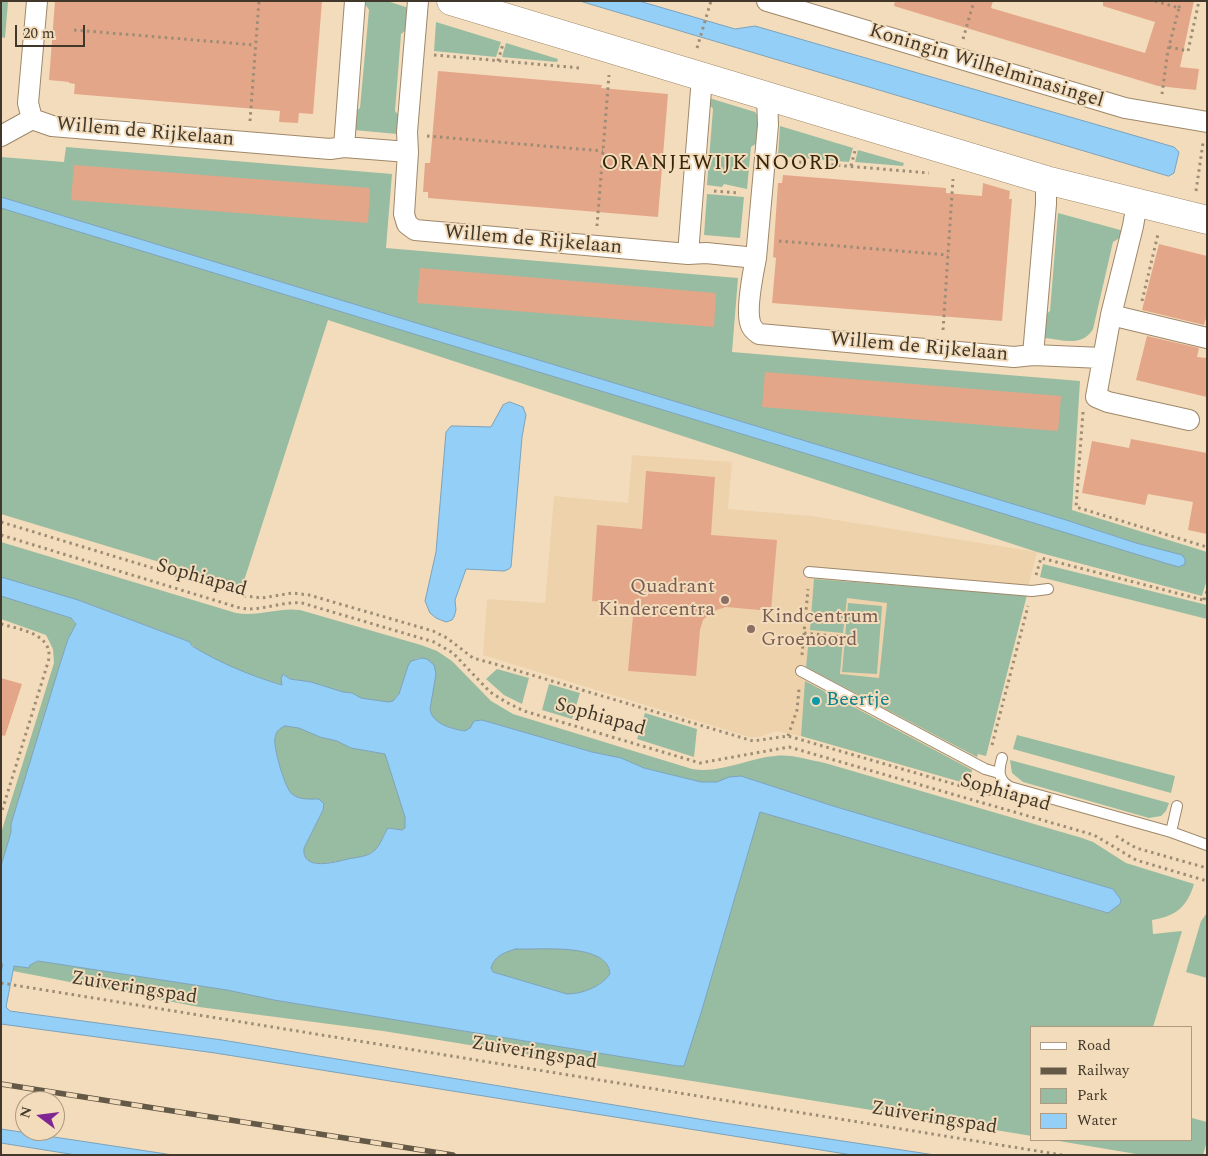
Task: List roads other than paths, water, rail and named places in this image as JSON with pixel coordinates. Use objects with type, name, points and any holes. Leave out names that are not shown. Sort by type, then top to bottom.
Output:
[{"type":"street","name":"Willem de Rijkelaan","points":[[37,1],[28,103],[32,119],[42,124],[330,149],[408,143],[404,214],[407,224],[415,230],[688,254],[757,249],[752,276],[749,320],[752,328],[759,334],[1014,357],[1033,355],[1102,358]]},
{"type":"street","points":[[344,147],[356,1]]},
{"type":"street","points":[[408,143],[418,1]]},
{"type":"street","points":[[451,1],[612,60],[702,77],[766,96],[957,165],[1046,180],[1137,203],[1201,210]]},
{"type":"street","name":"Koningin Wilhelminasingel","points":[[767,1],[1124,108],[1207,122]]},
{"type":"street","points":[[688,254],[702,77]]},
{"type":"street","points":[[757,249],[768,125],[766,96]]},
{"type":"street","name":"Willem de Rijkelaan","points":[[1,136],[32,119]]},
{"type":"street","points":[[1033,355],[1046,204],[1046,180]]},
{"type":"street","points":[[1137,203],[1111,315],[1096,397],[1108,402],[1189,420]]},
{"type":"street","points":[[1111,315],[1207,338]]},
{"type":"lane","points":[[809,572],[1032,591],[1048,589]]},
{"type":"lane","points":[[801,671],[985,769],[999,773]]},
{"type":"lane","points":[[1002,758],[999,773],[1005,784],[1010,787],[1171,832],[1207,845]]},
{"type":"lane","points":[[1171,832],[1177,806]]},
{"type":"water","points":[[580,1],[639,1],[735,29],[755,26],[1174,147],[1179,152],[1174,173],[1169,176]]},
{"type":"water","points":[[1,197],[1066,520],[1136,543],[1182,555],[1185,559],[1185,564],[1179,567],[1165,563],[1,208]]},
{"type":"water","points":[[510,402],[523,407],[526,415],[522,437],[511,567],[504,571],[466,569],[455,600],[456,610],[454,617],[446,622],[430,613],[425,601],[436,552],[446,432],[451,426],[491,427],[503,405]]},
{"type":"water","points":[[1,577],[78,600],[190,642],[192,646],[214,658],[247,673],[282,685],[281,679],[283,674],[290,679],[311,682],[352,693],[361,698],[388,702],[393,701],[399,694],[411,661],[422,658],[427,659],[434,665],[436,674],[430,709],[434,718],[443,725],[465,731],[470,728],[474,721],[482,720],[592,752],[621,758],[644,768],[701,782],[717,782],[729,777],[741,776],[833,806],[1113,889],[1121,900],[1120,904],[1108,913],[760,812],[684,1066],[274,1000],[227,990],[38,961],[30,965],[29,968],[14,966],[6,1007],[10,1011],[222,1040],[717,1122],[935,1155],[852,1155],[215,1053],[1,1024],[1,972],[3,964],[1,963],[1,866],[11,832],[11,824],[60,664],[68,639],[76,624],[71,618],[1,596]],"holes":[[[285,726],[299,728],[320,737],[337,741],[351,748],[385,754],[405,817],[405,828],[402,830],[388,828],[376,849],[365,856],[320,864],[308,860],[304,848],[323,810],[324,804],[319,799],[305,799],[295,796],[289,791],[283,776],[275,743],[277,732]],[[516,949],[555,949],[586,952],[598,957],[607,964],[610,974],[602,983],[591,989],[567,994],[493,972],[491,968],[495,960],[504,953]]]},
{"type":"water","points":[[1,1129],[15,1131],[15,1141],[65,1141],[65,1139],[173,1155],[76,1155],[1,1143]]},
{"type":"railway","points":[[1,1084],[453,1155]]},
{"type":"place","name":"Quadrant Kindercentra","points":[[725,600]]},
{"type":"place","name":"Kindcentrum Groenoord","points":[[751,629]]},
{"type":"place","name":"Beertje","points":[[816,701]]},
{"type":"district","name":"ORANJEWIJK NOORD","points":[[721,165]]}]
